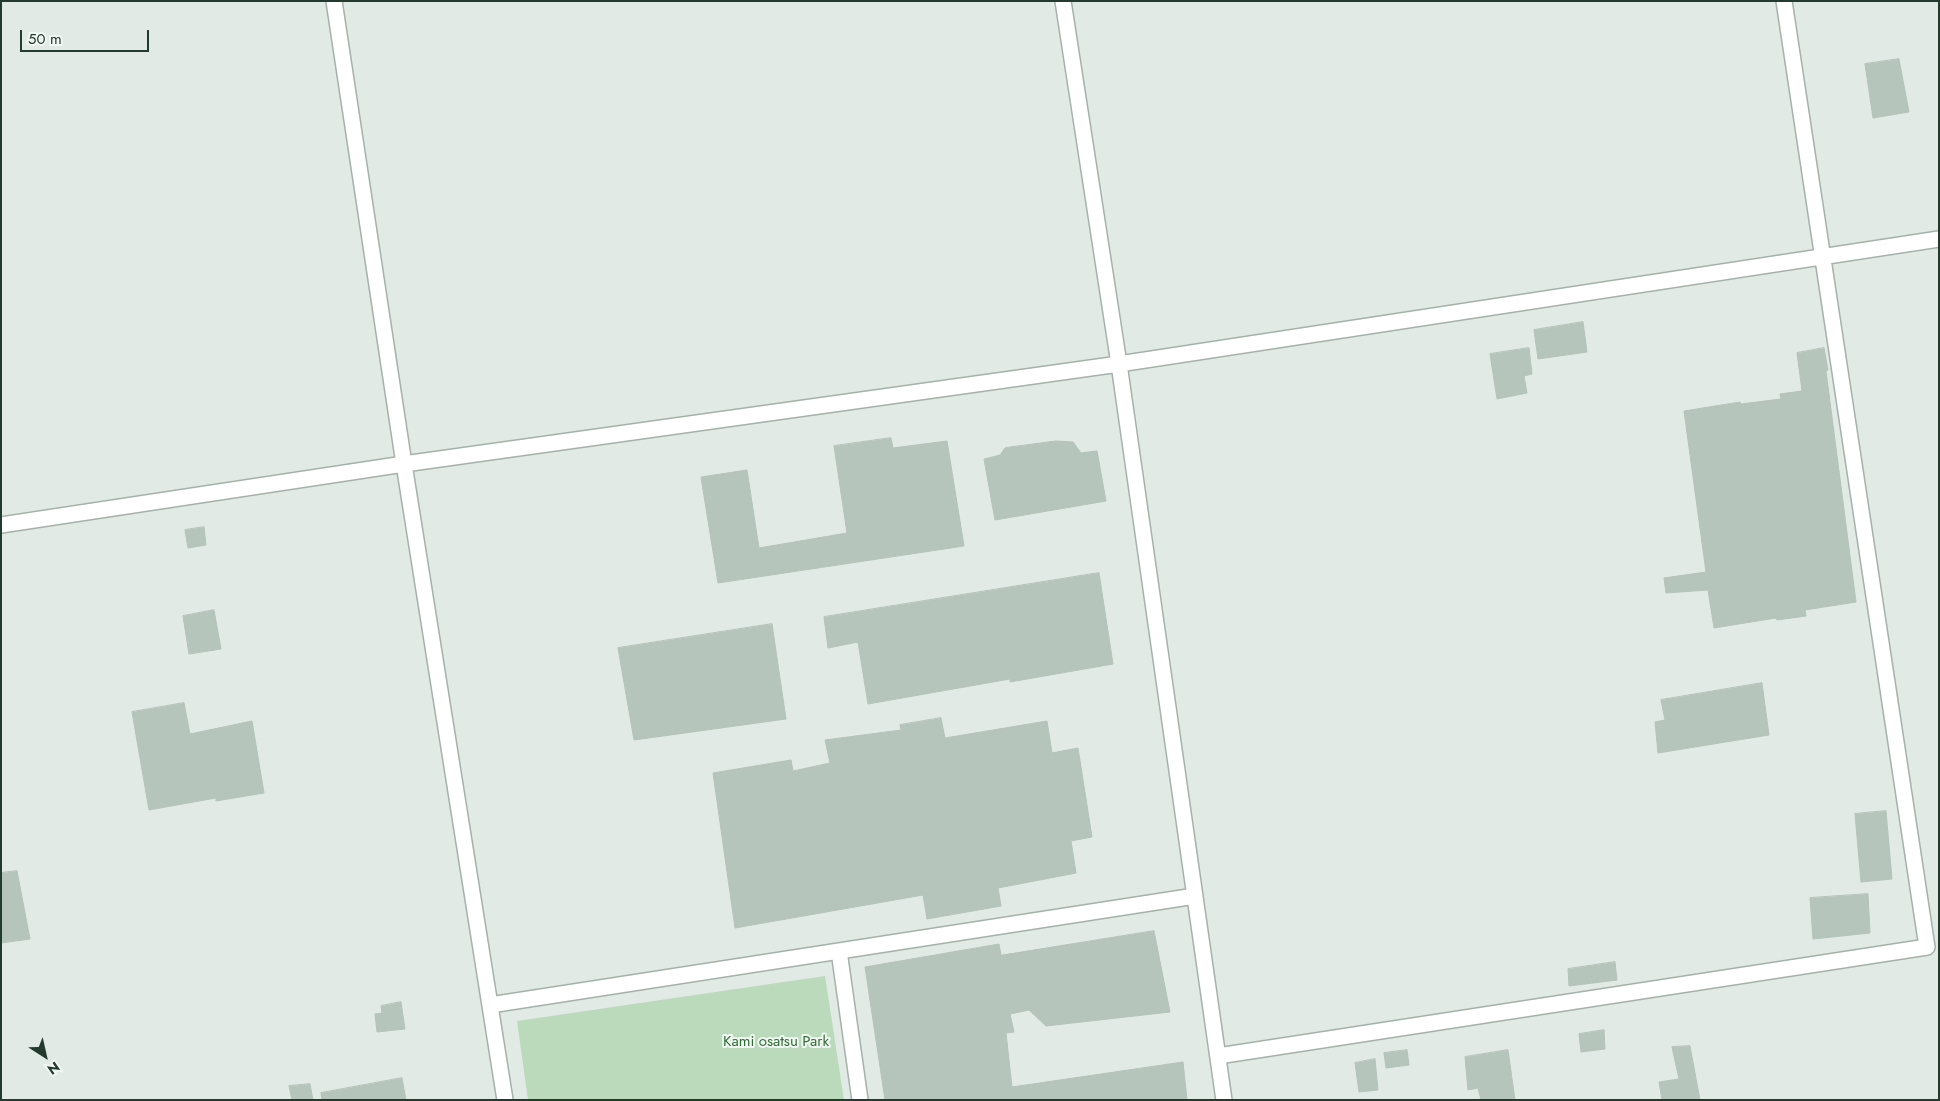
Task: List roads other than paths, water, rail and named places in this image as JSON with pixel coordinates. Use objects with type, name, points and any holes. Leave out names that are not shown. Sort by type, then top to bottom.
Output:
[{"type":"street","points":[[334,1],[404,464],[505,1100]]},
{"type":"street","points":[[1063,1],[1119,364],[1224,1100]]},
{"type":"street","points":[[1218,1056],[1927,947],[1784,1]]},
{"type":"street","points":[[1,525],[404,464],[1119,364],[1939,239]]},
{"type":"street","points":[[490,1005],[1195,896]]},
{"type":"street","points":[[839,951],[860,1100]]},
{"type":"park label","name":"Kami osatsu Park","points":[[776,1042]]}]
